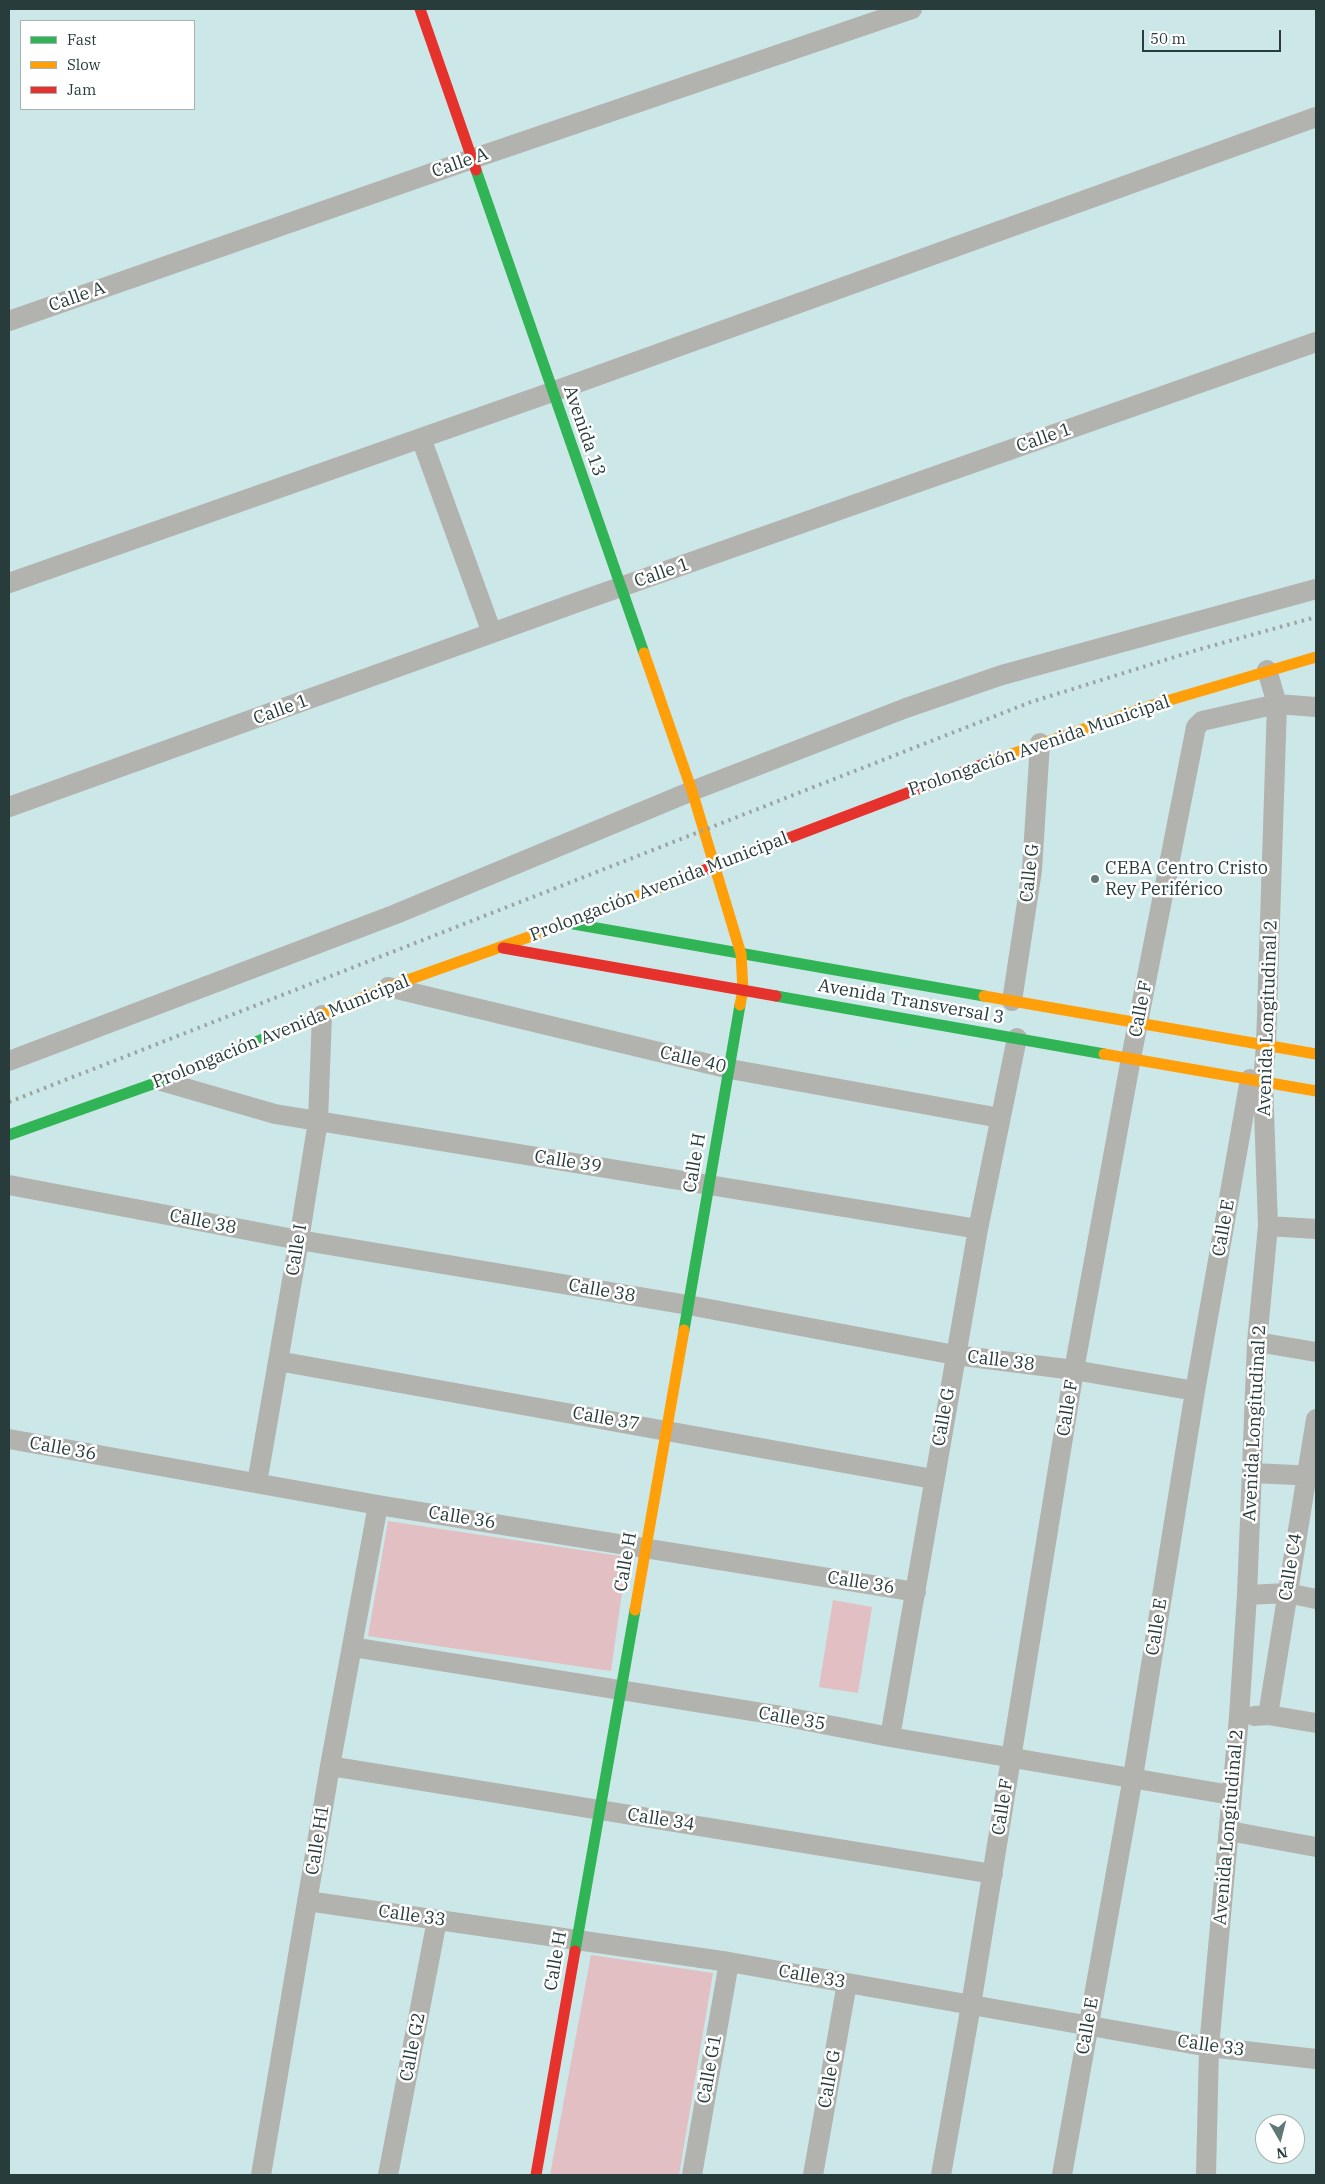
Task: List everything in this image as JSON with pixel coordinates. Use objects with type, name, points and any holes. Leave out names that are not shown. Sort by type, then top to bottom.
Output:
[{"type":"street","name":"Avenida 13","points":[[420,9],[692,791],[741,954]]},
{"type":"street","name":"Calle A","points":[[9,321],[472,159],[912,9]]},
{"type":"street","points":[[9,583],[552,392],[1316,117]]},
{"type":"street","name":"Calle 1","points":[[9,807],[621,587],[1316,342]]},
{"type":"street","points":[[421,438],[492,634]]},
{"type":"street","points":[[9,1061],[396,914],[692,791],[906,708],[1002,675],[1316,589]]},
{"type":"street","name":"Prolongación Avenida Municipal","points":[[9,1135],[161,1081],[388,988],[568,923],[714,865],[1040,744],[1267,670],[1316,657]]},
{"type":"street","name":"Avenida Longitudinal 2","points":[[1206,2175],[1209,2047],[1239,1717],[1247,1595],[1257,1342],[1268,1226],[1257,1080],[1266,1045],[1277,704],[1267,670]]},
{"type":"street","name":"Calle F","points":[[941,2175],[972,2005],[1074,1370],[1131,1058],[1196,727],[1202,721],[1277,704],[1316,707]]},
{"type":"street","name":"Calle G","points":[[1012,1001],[1032,870],[1040,744]]},
{"type":"street","name":"Avenida Transversal 3","points":[[568,923],[1316,1054]]},
{"type":"street","name":"Avenida Transversal 3","points":[[500,948],[1316,1091]]},
{"type":"street","name":"Calle H","points":[[536,2175],[730,1069],[743,990],[741,954]]},
{"type":"street","name":"Calle 40","points":[[388,988],[730,1069],[1000,1118]]},
{"type":"street","name":"Calle I","points":[[257,1483],[318,1121],[322,1014]]},
{"type":"street","name":"Calle G","points":[[890,1737],[955,1355],[978,1229],[1017,1038]]},
{"type":"street","name":"Calle E","points":[[1062,2175],[1133,1778],[1195,1391],[1257,1080]]},
{"type":"street","name":"Calle 39","points":[[161,1081],[275,1114],[978,1229]]},
{"type":"street","name":"Calle 38","points":[[9,1185],[299,1240],[688,1305],[955,1355],[1074,1370],[1195,1391]]},
{"type":"street","points":[[1268,1226],[1316,1229]]},
{"type":"street","points":[[1257,1342],[1316,1352]]},
{"type":"street","name":"Calle 37","points":[[278,1361],[933,1479]]},
{"type":"street","name":"Calle C4","points":[[1268,1715],[1287,1593],[1312,1475],[1316,1419]]},
{"type":"street","name":"Calle 36","points":[[9,1439],[378,1505],[916,1592]]},
{"type":"street","points":[[1252,1473],[1312,1475]]},
{"type":"street","name":"Calle H1","points":[[261,2175],[330,1766],[378,1505]]},
{"type":"street","points":[[1247,1595],[1287,1593],[1316,1599]]},
{"type":"street","name":"Calle 35","points":[[352,1648],[621,1690],[1231,1795]]},
{"type":"street","points":[[1239,1717],[1268,1715],[1316,1723]]},
{"type":"street","name":"Calle 34","points":[[330,1766],[993,1874]]},
{"type":"street","points":[[1229,1831],[1316,1847]]},
{"type":"street","name":"Calle 33","points":[[307,1901],[729,1962],[1209,2047],[1316,2059]]},
{"type":"street","name":"Calle G2","points":[[388,2175],[437,1920]]},
{"type":"street","name":"Calle G1","points":[[692,2175],[729,1962]]},
{"type":"street","name":"Calle G","points":[[813,2175],[847,1983]]},
{"type":"shaded area","points":[[388,1521],[627,1557],[611,1671],[368,1636]]},
{"type":"shaded area","points":[[833,1600],[872,1607],[858,1693],[819,1687]]},
{"type":"shaded area","points":[[591,1955],[713,1973],[679,2175],[550,2175]]},
{"type":"railway","points":[[9,1102],[1031,702],[1197,650],[1316,617]]},
{"type":"traffic: fast","points":[[476,170],[644,653]]},
{"type":"traffic: fast","points":[[568,923],[984,996]]},
{"type":"traffic: fast","points":[[776,996],[1104,1054]]},
{"type":"traffic: fast","points":[[684,1330],[740,1005]]},
{"type":"traffic: fast","points":[[9,1135],[161,1081],[316,1017]]},
{"type":"traffic: fast","points":[[575,1951],[635,1610]]},
{"type":"traffic: slow","points":[[644,653],[692,791],[741,954],[743,990],[740,1005]]},
{"type":"traffic: slow","points":[[989,762],[1153,705],[1316,657]]},
{"type":"traffic: slow","points":[[316,1017],[388,987],[568,923],[694,874]]},
{"type":"traffic: slow","points":[[984,996],[1316,1054]]},
{"type":"traffic: slow","points":[[1104,1054],[1316,1091]]},
{"type":"traffic: slow","points":[[635,1610],[684,1330]]},
{"type":"traffic: jam","points":[[420,9],[476,170]]},
{"type":"traffic: jam","points":[[694,874],[989,762]]},
{"type":"traffic: jam","points":[[503,948],[776,996]]},
{"type":"traffic: jam","points":[[536,2175],[575,1951]]},
{"type":"place","name":"CEBA Centro Cristo Rey Periférico","points":[[1095,879]]}]
